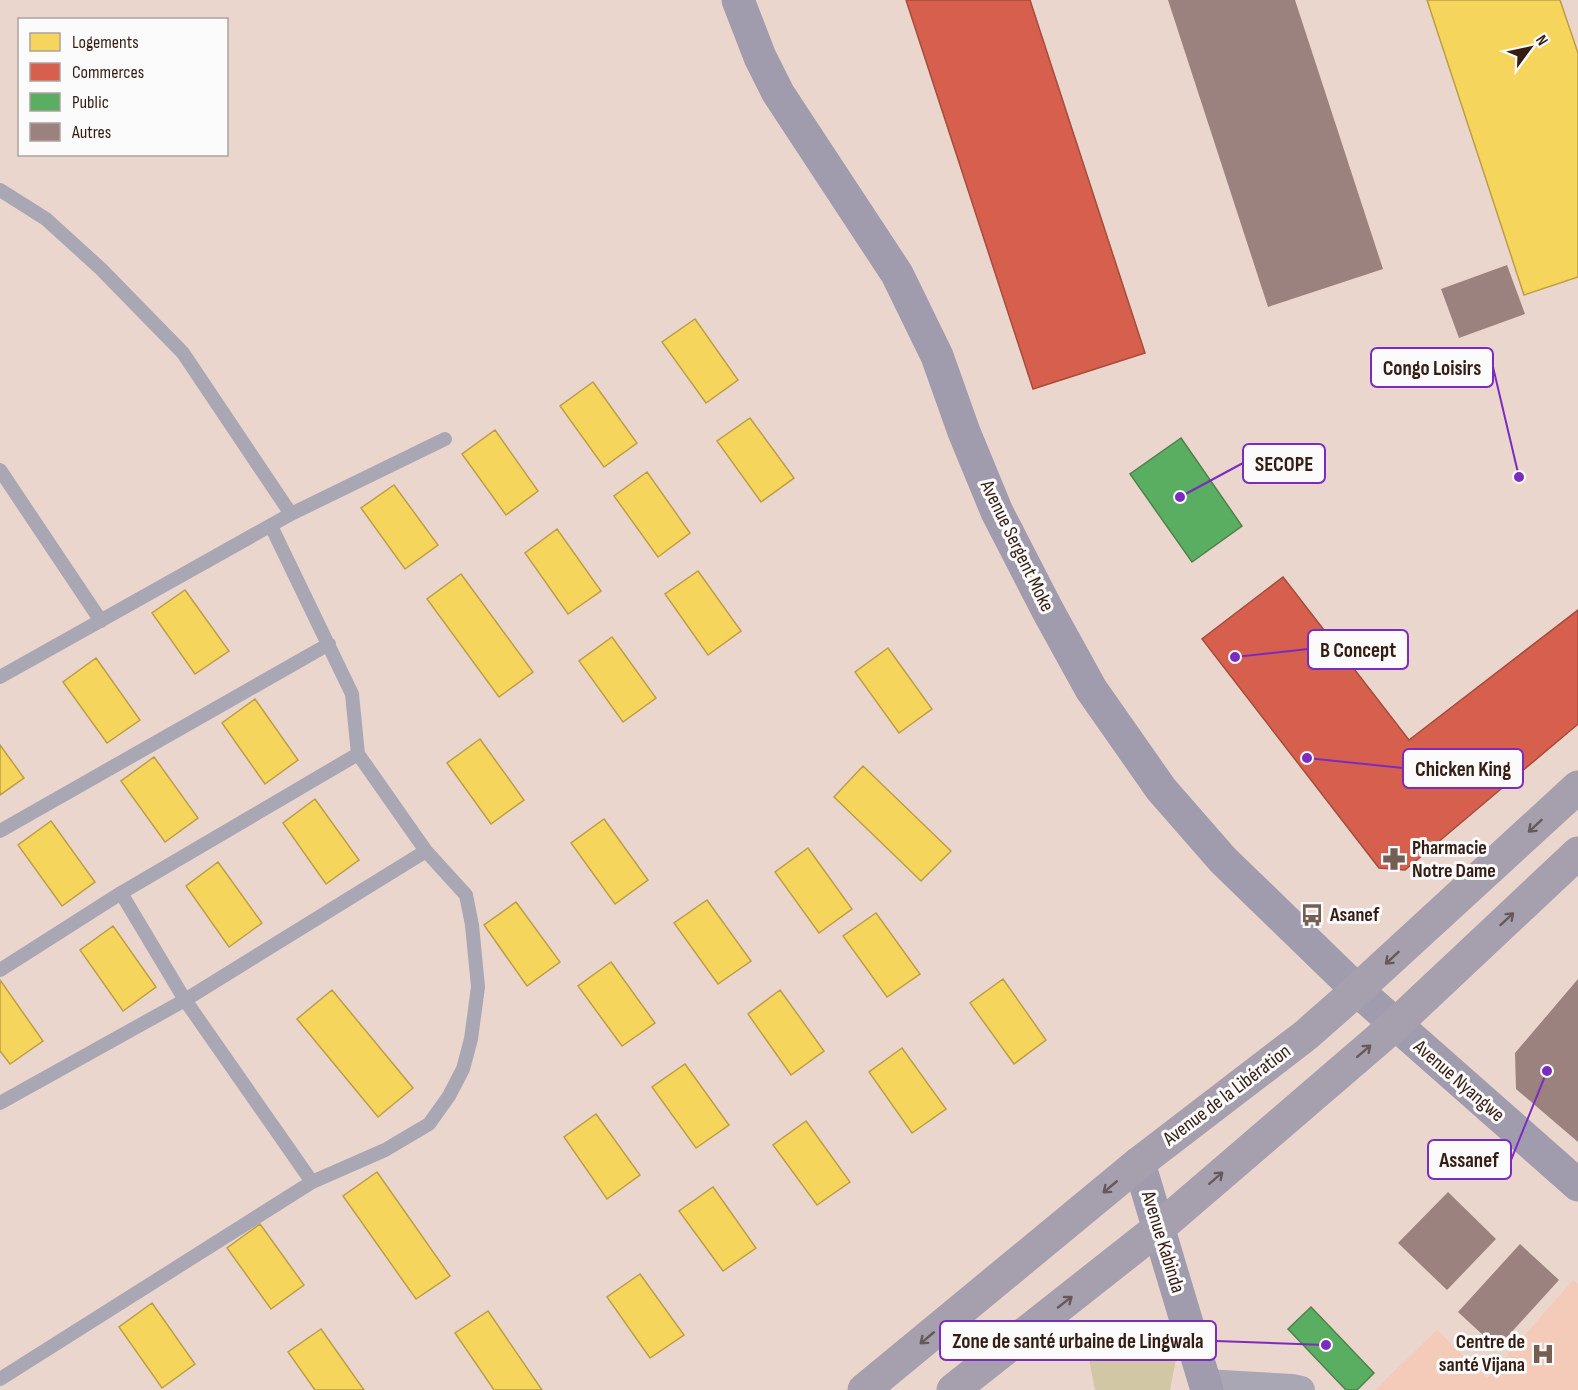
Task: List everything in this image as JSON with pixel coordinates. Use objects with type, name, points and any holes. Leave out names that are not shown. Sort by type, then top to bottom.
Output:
[{"type":"main road","name":"Avenue Sergent Moke","points":[[738,0],[760,57],[778,93],[897,274],[937,356],[964,432],[997,512],[1091,689],[1161,789],[1222,860],[1395,1025]]},
{"type":"main road","name":"Avenue de la Libération","points":[[864,1390],[1139,1163],[1306,1035],[1578,787]]},
{"type":"main road","points":[[953,1390],[1160,1227],[1395,1025],[1578,853]]},
{"type":"main road","name":"Avenue Nyangwe","points":[[1395,1025],[1578,1185]]},
{"type":"main road","name":"Avenue Kabinda","points":[[1139,1163],[1206,1387]]},
{"type":"street","points":[[1206,1387],[1301,1390]]},
{"type":"lane","points":[[0,190],[46,219],[101,269],[183,353],[291,514]]},
{"type":"lane","points":[[0,677],[291,514],[445,439]]},
{"type":"lane","points":[[0,470],[101,621]]},
{"type":"lane","points":[[0,1379],[312,1182],[385,1150],[429,1124],[449,1096],[463,1069],[471,1039],[478,987],[472,925],[466,896],[426,851],[357,754],[352,694],[271,526]]},
{"type":"lane","points":[[0,831],[328,644]]},
{"type":"lane","points":[[0,970],[121,893],[357,754]]},
{"type":"lane","points":[[0,1103],[185,1000],[426,851]]},
{"type":"lane","points":[[121,893],[185,1000],[312,1182]]},
{"type":"shaded area","name":"Centre de santé Vijana","points":[[1573,1280],[1578,1284],[1578,1390],[1375,1390],[1437,1330],[1487,1378]]},
{"type":"shaded area","points":[[1136,1320],[1167,1341],[1176,1359],[1170,1390],[1095,1390],[1088,1354],[1109,1333]]},
{"type":"building: Logements","points":[[1427,0],[1560,0],[1578,53],[1578,277],[1524,295]]},
{"type":"building: Logements","points":[[695,319],[738,380],[706,403],[662,342]]},
{"type":"building: Logements","points":[[593,382],[637,443],[604,467],[560,406]]},
{"type":"building: Logements","points":[[750,418],[794,478],[761,502],[717,441]]},
{"type":"building: Logements","points":[[495,430],[538,491],[506,515],[462,454]]},
{"type":"building: Logements","points":[[647,472],[690,533],[658,557],[614,496]]},
{"type":"building: Logements","points":[[394,485],[438,545],[405,569],[361,508]]},
{"type":"building: Logements","points":[[557,529],[601,591],[568,614],[525,553]]},
{"type":"building: Logements","points":[[698,571],[741,631],[708,655],[665,594]]},
{"type":"building: Logements","points":[[461,574],[533,672],[499,697],[427,599]]},
{"type":"building: Logements","points":[[185,590],[229,651],[195,674],[152,613]]},
{"type":"building: Logements","points":[[612,637],[656,698],[623,722],[579,661]]},
{"type":"building: Logements","points":[[888,648],[932,709],[899,733],[855,672]]},
{"type":"building: Logements","points":[[96,658],[140,720],[107,743],[63,682]]},
{"type":"building: Logements","points":[[255,699],[298,760],[265,784],[222,723]]},
{"type":"building: Logements","points":[[480,739],[524,800],[491,824],[447,763]]},
{"type":"building: Logements","points":[[0,745],[24,778],[0,795]]},
{"type":"building: Logements","points":[[154,757],[198,818],[165,842],[121,781]]},
{"type":"building: Logements","points":[[863,766],[951,851],[921,881],[834,797]]},
{"type":"building: Logements","points":[[315,799],[359,860],[326,884],[283,823]]},
{"type":"building: Logements","points":[[604,819],[648,880],[615,904],[571,843]]},
{"type":"building: Logements","points":[[51,821],[95,882],[62,906],[18,845]]},
{"type":"building: Logements","points":[[808,848],[852,909],[819,933],[775,872]]},
{"type":"building: Logements","points":[[218,862],[262,923],[229,947],[186,886]]},
{"type":"building: Logements","points":[[707,900],[751,961],[718,984],[674,923]]},
{"type":"building: Logements","points":[[516,902],[560,962],[527,986],[484,925]]},
{"type":"building: Logements","points":[[876,913],[920,974],[887,997],[843,936]]},
{"type":"building: Logements","points":[[113,926],[156,987],[123,1011],[80,950]]},
{"type":"building: Logements","points":[[611,962],[655,1023],[622,1046],[578,986]]},
{"type":"building: Logements","points":[[1003,979],[1046,1040],[1014,1064],[970,1003]]},
{"type":"building: Logements","points":[[0,980],[43,1041],[10,1064],[0,1051]]},
{"type":"building: Logements","points":[[332,990],[413,1088],[378,1117],[297,1019]]},
{"type":"building: Logements","points":[[780,990],[824,1051],[791,1075],[748,1014]]},
{"type":"building: Logements","points":[[902,1048],[946,1109],[912,1133],[869,1072]]},
{"type":"building: Logements","points":[[685,1064],[729,1125],[696,1148],[652,1087]]},
{"type":"building: Logements","points":[[596,1114],[640,1175],[607,1199],[564,1137]]},
{"type":"building: Logements","points":[[806,1121],[850,1182],[817,1205],[773,1145]]},
{"type":"building: Logements","points":[[377,1172],[450,1276],[416,1299],[343,1196]]},
{"type":"building: Logements","points":[[713,1187],[756,1248],[723,1271],[679,1211]]},
{"type":"building: Logements","points":[[260,1224],[304,1285],[271,1309],[227,1248]]},
{"type":"building: Logements","points":[[640,1274],[684,1335],[650,1358],[607,1297]]},
{"type":"building: Logements","points":[[152,1303],[195,1364],[162,1388],[119,1327]]},
{"type":"building: Logements","points":[[488,1311],[542,1390],[494,1390],[455,1333]]},
{"type":"building: Logements","points":[[321,1329],[364,1390],[315,1390],[288,1352]]},
{"type":"building: Commerces","points":[[906,0],[1030,0],[1145,353],[1033,389]]},
{"type":"building: Commerces","points":[[1283,577],[1409,740],[1578,610],[1578,724],[1405,870],[1379,868],[1202,639]]},
{"type":"building: Public","points":[[1181,438],[1242,526],[1192,562],[1130,474]]},
{"type":"building: Public","points":[[1311,1307],[1374,1373],[1357,1390],[1346,1390],[1288,1329]]},
{"type":"building: Autres","points":[[1168,0],[1295,0],[1383,269],[1268,307]]},
{"type":"building: Autres","points":[[1507,265],[1525,314],[1459,338],[1441,289]]},
{"type":"building: Autres","points":[[1578,979],[1578,1142],[1516,1089],[1515,1053]]},
{"type":"building: Autres","points":[[1448,1192],[1496,1239],[1447,1290],[1398,1243]]},
{"type":"building: Autres","points":[[1520,1244],[1559,1280],[1497,1348],[1458,1312]]},
{"type":"place","name":"Congo Loisirs","points":[[1519,477]]},
{"type":"place","name":"SECOPE","points":[[1180,497]]},
{"type":"place","name":"B Concept","points":[[1235,657]]},
{"type":"place","name":"Chicken King","points":[[1307,758]]},
{"type":"place","name":"Pharmacie Notre Dame","points":[[1394,859]]},
{"type":"place","name":"Asanef","points":[[1312,915]]},
{"type":"place","name":"Assanef","points":[[1547,1071]]},
{"type":"place","name":"Zone de santé urbaine de Lingwala","points":[[1326,1345]]},
{"type":"place","name":"Centre de santé Vijana","points":[[1543,1354]]}]
